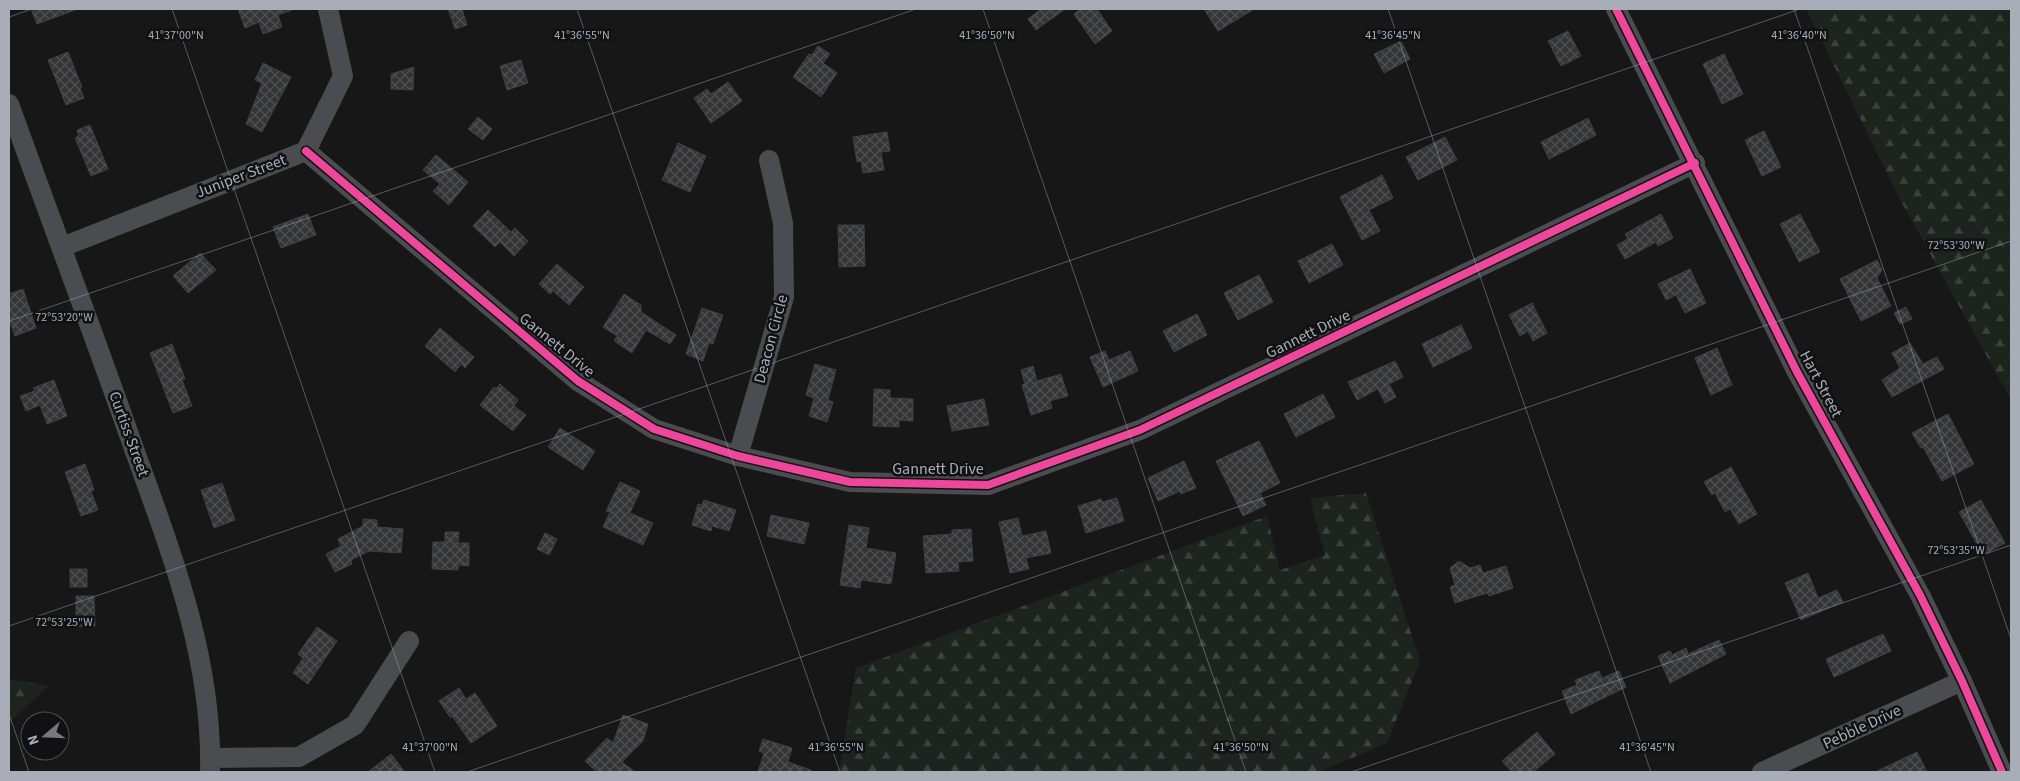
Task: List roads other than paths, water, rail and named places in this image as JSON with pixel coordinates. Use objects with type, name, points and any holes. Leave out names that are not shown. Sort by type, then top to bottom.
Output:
[{"type":"street","name":"Juniper Street","points":[[62,247],[306,151],[343,76],[328,9]]},
{"type":"street","name":"Hart Street","points":[[1616,9],[1695,163],[1797,372],[1920,595],[1962,681],[2002,772]]},
{"type":"street","name":"Curtiss Street","points":[[9,104],[159,517],[191,618],[207,698],[210,765]]},
{"type":"street","name":"Gannett Drive","points":[[306,151],[578,381],[654,429],[738,456],[850,482],[988,484],[1140,430],[1695,163]]},
{"type":"street","name":"Deacon Circle","points":[[738,456],[784,297],[783,223],[769,160]]},
{"type":"street","points":[[210,765],[299,757],[355,725],[409,641]]},
{"type":"street","name":"Pebble Drive","points":[[1762,772],[1962,681]]}]
